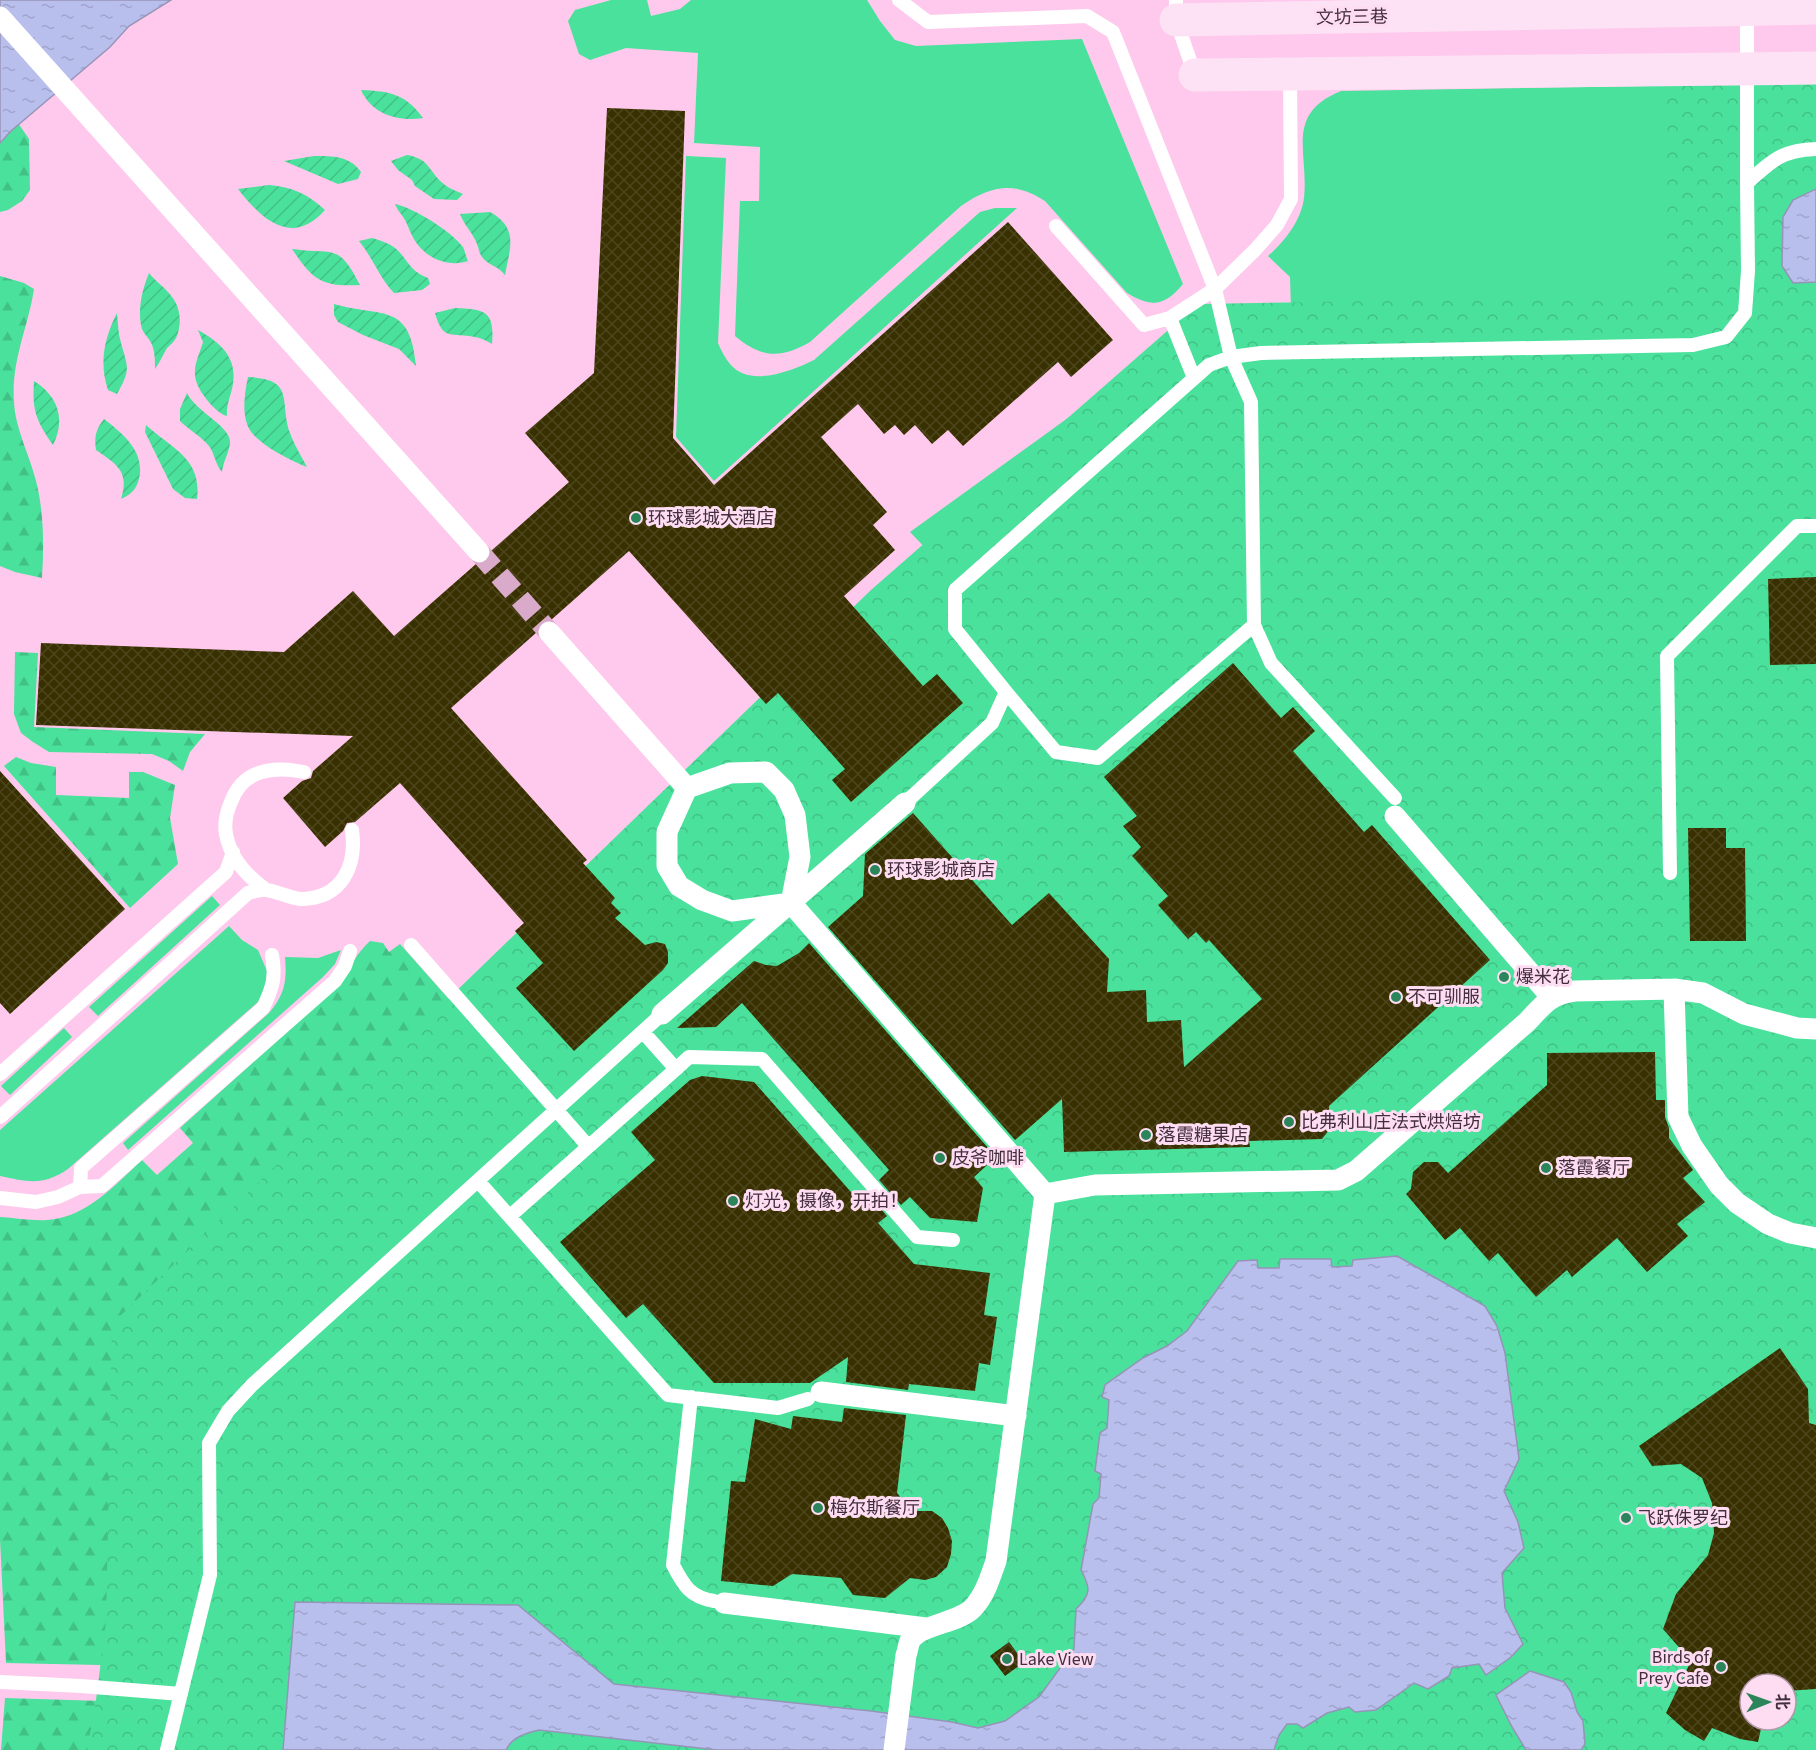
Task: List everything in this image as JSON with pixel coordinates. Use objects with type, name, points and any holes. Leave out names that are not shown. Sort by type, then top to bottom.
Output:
[{"type":"main road","name":"文坊三巷","points":[[1176,10],[1747,5],[1816,8]]},
{"type":"main road","points":[[1195,75],[1816,68]]},
{"type":"street","points":[[0,17],[479,552]]},
{"type":"street","points":[[549,632],[687,788]]},
{"type":"street","points":[[766,772],[784,790],[795,815],[800,857],[791,903],[732,911],[702,900],[679,886],[667,866],[667,832],[687,788],[730,773],[766,772]]},
{"type":"street","points":[[663,1014],[905,802]]},
{"type":"street","points":[[1395,807],[1552,998]]},
{"type":"street","points":[[719,1602],[927,1628],[946,1624],[972,1609],[987,1589],[996,1562],[1045,1194],[791,903]]},
{"type":"street","points":[[1045,1194],[1095,1185],[1338,1180],[1356,1171],[1559,993],[1674,989],[1703,993],[1744,1014],[1797,1028],[1816,1029]]},
{"type":"street","points":[[1674,989],[1678,1117],[1692,1146],[1719,1185],[1737,1203],[1768,1224],[1790,1233],[1816,1238]]},
{"type":"street","points":[[815,1395],[1016,1416]]},
{"type":"street","points":[[894,1750],[906,1655],[911,1640],[927,1628]]},
{"type":"lane","points":[[899,0],[928,22],[1087,16],[1113,32],[1215,289],[1231,357],[1251,402],[1254,625],[1271,663],[1395,807]]},
{"type":"lane","points":[[1254,625],[1098,758],[1056,752],[955,629],[955,590],[1209,365],[1231,357],[1261,352],[1693,345],[1726,336],[1745,313],[1748,271],[1747,5]]},
{"type":"lane","points":[[1176,10],[1195,75]]},
{"type":"lane","points":[[1056,226],[1144,325],[1170,318],[1215,289],[1277,225],[1291,199],[1290,74]]},
{"type":"lane","points":[[1747,183],[1775,158],[1803,150],[1816,149]]},
{"type":"lane","points":[[1170,318],[1194,378]]},
{"type":"lane","points":[[1670,873],[1667,656],[1797,526],[1816,526]]},
{"type":"lane","points":[[905,802],[992,723],[1006,692]]},
{"type":"lane","points":[[304,772],[272,769],[256,774],[242,782],[233,796],[226,812],[226,834],[233,852],[249,877],[265,889],[302,899],[320,896],[336,887],[347,875],[354,843],[352,830]]},
{"type":"lane","points":[[0,1074],[226,872],[233,852]]},
{"type":"lane","points":[[0,1117],[248,893],[265,889]]},
{"type":"lane","points":[[411,945],[588,1146]]},
{"type":"lane","points":[[0,1198],[36,1202],[58,1197],[80,1187],[102,1186],[335,981],[351,951]]},
{"type":"lane","points":[[80,1187],[81,1168],[263,1008],[271,991],[275,973],[272,955]]},
{"type":"lane","points":[[167,1750],[210,1575],[209,1443],[223,1419],[252,1385],[663,1014]]},
{"type":"lane","points":[[643,1032],[675,1069]]},
{"type":"lane","points":[[510,1216],[689,1057],[762,1059],[917,1237],[953,1240]]},
{"type":"lane","points":[[478,1181],[668,1395],[778,1408],[815,1395]]},
{"type":"lane","points":[[691,1397],[673,1565],[684,1586],[699,1598],[719,1602]]},
{"type":"lane","points":[[0,1682],[181,1694]]},
{"type":"green space","points":[[611,0],[647,0],[651,16],[680,9],[691,0],[867,0],[895,40],[916,46],[1082,39],[1183,284],[1170,297],[1158,302],[1151,303],[1136,298],[1127,293],[1045,201],[1023,190],[1003,188],[982,194],[961,206],[810,342],[800,348],[780,353],[771,354],[754,349],[735,336],[740,201],[759,201],[760,147],[694,143],[698,53],[626,48],[590,60],[579,54],[568,21],[575,10]]},
{"type":"green space","points":[[1666,73],[1816,73],[1816,1750],[86,1750],[94,1716],[106,1621],[112,1324],[871,590],[1198,304],[1665,296]]},
{"type":"green space","points":[[1711,85],[1724,302],[1291,310],[1290,277],[1268,256],[1286,237],[1300,215],[1305,181],[1303,136],[1312,111],[1323,100],[1341,91]]},
{"type":"green space","points":[[361,90],[396,95],[410,104],[423,118],[404,119],[386,115],[372,105]]},
{"type":"green space","points":[[18,123],[29,139],[30,190],[22,201],[0,212],[0,140]]},
{"type":"green space","points":[[407,155],[421,160],[445,185],[463,194],[457,200],[434,199],[415,186],[412,180],[398,170],[391,161]]},
{"type":"green space","points":[[314,156],[334,157],[352,163],[361,172],[358,179],[338,184],[284,161]]},
{"type":"green space","points":[[686,156],[726,158],[718,343],[730,364],[738,371],[748,375],[771,375],[794,369],[814,360],[980,212],[995,208],[1017,208],[714,481],[676,437]]},
{"type":"green space","points":[[269,185],[299,192],[325,210],[313,221],[301,227],[289,228],[278,225],[257,211],[238,189]]},
{"type":"green space","points":[[395,204],[422,215],[450,234],[463,247],[468,261],[447,263],[428,255],[416,243]]},
{"type":"green space","points":[[490,212],[499,218],[509,232],[510,247],[505,275],[482,257],[460,214]]},
{"type":"green space","points":[[372,238],[395,248],[412,268],[428,278],[430,284],[422,290],[394,293],[359,241]]},
{"type":"green space","points":[[292,249],[334,253],[340,256],[360,285],[336,285],[319,279],[312,275]]},
{"type":"green space","points":[[149,273],[172,297],[180,317],[176,338],[167,348],[155,369],[153,347],[142,329],[140,315],[142,293]]},
{"type":"green space","points":[[0,276],[24,283],[34,289],[17,359],[14,402],[17,422],[41,505],[42,578],[0,566]]},
{"type":"green space","points":[[334,304],[391,316],[400,322],[413,345],[416,366],[399,349],[338,322],[334,315]]},
{"type":"green space","points":[[455,308],[474,309],[486,314],[492,325],[492,344],[477,337],[445,332],[435,313]]},
{"type":"green space","points":[[117,313],[119,336],[127,368],[125,379],[117,394],[108,390],[103,361],[106,342]]},
{"type":"green space","points":[[198,330],[225,351],[232,365],[234,373],[227,416],[212,405],[198,386],[195,366],[203,342]]},
{"type":"green space","points":[[248,377],[273,382],[279,387],[285,402],[290,433],[307,467],[272,450],[250,431],[245,419],[244,407]]},
{"type":"green space","points":[[34,381],[49,394],[57,409],[59,426],[53,445],[36,415]]},
{"type":"green space","points":[[187,393],[229,437],[230,443],[222,472],[209,446],[180,421],[180,409]]},
{"type":"green space","points":[[1090,402],[933,556],[910,532]]},
{"type":"green space","points":[[104,419],[130,442],[140,464],[137,486],[121,499],[124,482],[119,469],[96,450],[96,433]]},
{"type":"green space","points":[[146,425],[175,448],[190,464],[195,474],[197,499],[185,498],[173,489],[145,432]]},
{"type":"green space","points":[[15,652],[38,653],[34,727],[205,734],[190,752],[183,771],[169,761],[152,754],[49,752],[21,733],[14,714]]},
{"type":"green space","points":[[16,757],[31,763],[56,767],[56,795],[129,798],[129,772],[143,772],[175,785],[170,818],[178,864],[130,908],[4,766]]},
{"type":"green space","points":[[212,896],[220,905],[98,1016],[89,1007]]},
{"type":"green space","points":[[229,926],[242,940],[258,950],[267,971],[266,987],[259,1001],[68,1169],[51,1178],[35,1181],[0,1176],[0,1130]]},
{"type":"green space","points":[[370,941],[383,943],[389,952],[400,944],[495,1051],[148,1666],[6,1663],[0,1539],[0,1217],[47,1220],[75,1213],[111,1189],[142,1160],[157,1175],[193,1143],[180,1128],[335,989],[360,951]]},
{"type":"green space","points":[[341,950],[335,964],[323,977],[128,1150],[123,1143],[269,1013],[279,1000],[284,987],[285,957],[318,958]]},
{"type":"green space","points":[[64,1028],[72,1037],[10,1095],[1,1086]]},
{"type":"green space","points":[[5,1698],[135,1702],[136,1750],[1,1750]]},
{"type":"water","points":[[0,0],[171,0],[129,26],[110,47],[11,131],[0,143]]},
{"type":"water","points":[[1816,189],[1816,282],[1793,283],[1782,266],[1783,217],[1793,200]]},
{"type":"water","points":[[1397,1256],[1485,1306],[1497,1326],[1505,1353],[1519,1459],[1504,1491],[1518,1522],[1524,1548],[1502,1573],[1505,1608],[1523,1644],[1511,1657],[1486,1675],[1479,1664],[1452,1668],[1449,1676],[1428,1689],[1414,1683],[1376,1710],[1355,1712],[1349,1707],[1327,1713],[1303,1728],[1297,1724],[1287,1724],[1279,1735],[1274,1750],[717,1750],[539,1730],[524,1734],[506,1750],[283,1750],[295,1602],[518,1605],[614,1684],[871,1711],[952,1722],[978,1728],[1005,1721],[1039,1697],[1074,1649],[1076,1609],[1085,1600],[1088,1591],[1087,1582],[1081,1570],[1093,1504],[1099,1498],[1101,1474],[1095,1471],[1100,1433],[1107,1428],[1109,1400],[1102,1397],[1105,1385],[1187,1331],[1238,1261],[1257,1260],[1258,1268],[1279,1268],[1280,1259],[1331,1259],[1332,1267],[1352,1266],[1353,1260]]},
{"type":"water","points":[[1530,1671],[1564,1682],[1571,1692],[1577,1712],[1583,1721],[1585,1744],[1581,1750],[1526,1750],[1496,1695]]},
{"type":"building","name":"环球影城大酒店","points":[[607,108],[685,111],[673,438],[714,485],[1008,222],[1113,340],[1071,377],[1058,362],[963,446],[948,430],[932,444],[915,425],[904,435],[895,425],[884,434],[858,404],[821,437],[887,512],[873,525],[895,550],[844,596],[923,686],[937,674],[963,703],[851,802],[832,780],[845,769],[778,693],[766,704],[629,551],[551,620],[540,623],[537,632],[451,708],[587,860],[583,863],[615,898],[611,903],[621,913],[615,918],[645,945],[656,942],[665,944],[668,952],[668,963],[663,970],[574,1051],[516,988],[543,963],[515,931],[524,923],[400,783],[355,822],[347,823],[343,831],[325,847],[283,798],[302,781],[311,778],[313,771],[353,736],[36,725],[41,643],[284,652],[353,591],[394,636],[476,564],[487,562],[491,551],[569,482],[525,433],[594,373]]},
{"type":"building","points":[[1816,577],[1816,664],[1770,665],[1768,579]]},
{"type":"building","points":[[1233,663],[1281,718],[1293,707],[1315,731],[1293,751],[1364,832],[1372,825],[1490,960],[1329,1106],[1330,1129],[1322,1139],[1249,1141],[1250,1147],[1064,1152],[1062,1099],[1015,1140],[828,927],[863,896],[865,854],[913,813],[1012,925],[1049,893],[1109,959],[1107,992],[1146,990],[1147,1022],[1181,1020],[1184,1067],[1262,999],[1209,940],[1206,943],[1196,932],[1188,939],[1158,905],[1168,896],[1132,856],[1141,847],[1123,826],[1137,816],[1104,777]]},
{"type":"building","points":[[0,771],[125,909],[10,1014],[0,1003]]},
{"type":"building","points":[[1688,828],[1726,828],[1726,848],[1745,848],[1746,941],[1690,941]]},
{"type":"building","points":[[809,943],[996,1157],[974,1177],[983,1188],[977,1222],[930,1218],[910,1197],[901,1205],[879,1180],[889,1170],[742,1003],[716,1027],[677,1028],[754,961],[777,966],[799,953]]},
{"type":"building","points":[[1655,1052],[1656,1100],[1665,1100],[1669,1138],[1693,1170],[1683,1178],[1705,1202],[1677,1224],[1688,1236],[1647,1272],[1617,1238],[1572,1277],[1567,1270],[1536,1297],[1498,1253],[1489,1261],[1460,1228],[1445,1240],[1406,1194],[1411,1189],[1413,1172],[1424,1162],[1438,1162],[1448,1173],[1547,1085],[1547,1053]]},
{"type":"building","name":"灯光，摄像，开拍！","points":[[702,1076],[754,1082],[858,1200],[866,1192],[887,1216],[878,1223],[914,1264],[990,1273],[984,1315],[997,1317],[990,1365],[979,1363],[975,1391],[909,1384],[908,1390],[846,1382],[848,1357],[810,1383],[714,1383],[643,1304],[626,1318],[560,1242],[655,1160],[631,1132],[690,1080]]},
{"type":"building","points":[[1780,1348],[1808,1389],[1809,1423],[1816,1425],[1816,1689],[1798,1690],[1798,1672],[1738,1672],[1738,1732],[1760,1732],[1758,1742],[1740,1739],[1712,1728],[1704,1741],[1685,1730],[1666,1713],[1691,1661],[1663,1629],[1676,1594],[1708,1555],[1714,1533],[1712,1503],[1702,1478],[1681,1464],[1652,1466],[1639,1446]]},
{"type":"building","name":"梅尔斯餐厅","points":[[844,1408],[906,1415],[897,1493],[912,1511],[932,1511],[942,1518],[952,1541],[947,1567],[936,1577],[925,1580],[910,1578],[885,1598],[853,1595],[841,1578],[792,1574],[773,1586],[721,1581],[731,1481],[745,1482],[755,1419],[791,1429],[793,1416],[842,1422]]},
{"type":"building","name":"Lake View","points":[[1009,1642],[1024,1662],[1005,1676],[990,1656]]},
{"type":"tunnel","points":[[479,552],[549,632]]},
{"type":"place","name":"环球影城大酒店","points":[[636,518]]},
{"type":"place","name":"环球影城商店","points":[[875,870]]},
{"type":"place","name":"爆米花","points":[[1504,977]]},
{"type":"place","name":"不可驯服","points":[[1396,997]]},
{"type":"place","name":"比弗利山庄法式烘焙坊","points":[[1289,1122]]},
{"type":"place","name":"落霞糖果店","points":[[1146,1135]]},
{"type":"place","name":"皮爷咖啡","points":[[940,1158]]},
{"type":"place","name":"落霞餐厅","points":[[1546,1168]]},
{"type":"place","name":"灯光，摄像，开拍！","points":[[733,1201]]},
{"type":"place","name":"梅尔斯餐厅","points":[[818,1508]]},
{"type":"place","name":"飞跃侏罗纪","points":[[1626,1518]]},
{"type":"place","name":"Lake View","points":[[1007,1659]]},
{"type":"place","name":"Birds of Prey Cafe","points":[[1721,1667]]}]
